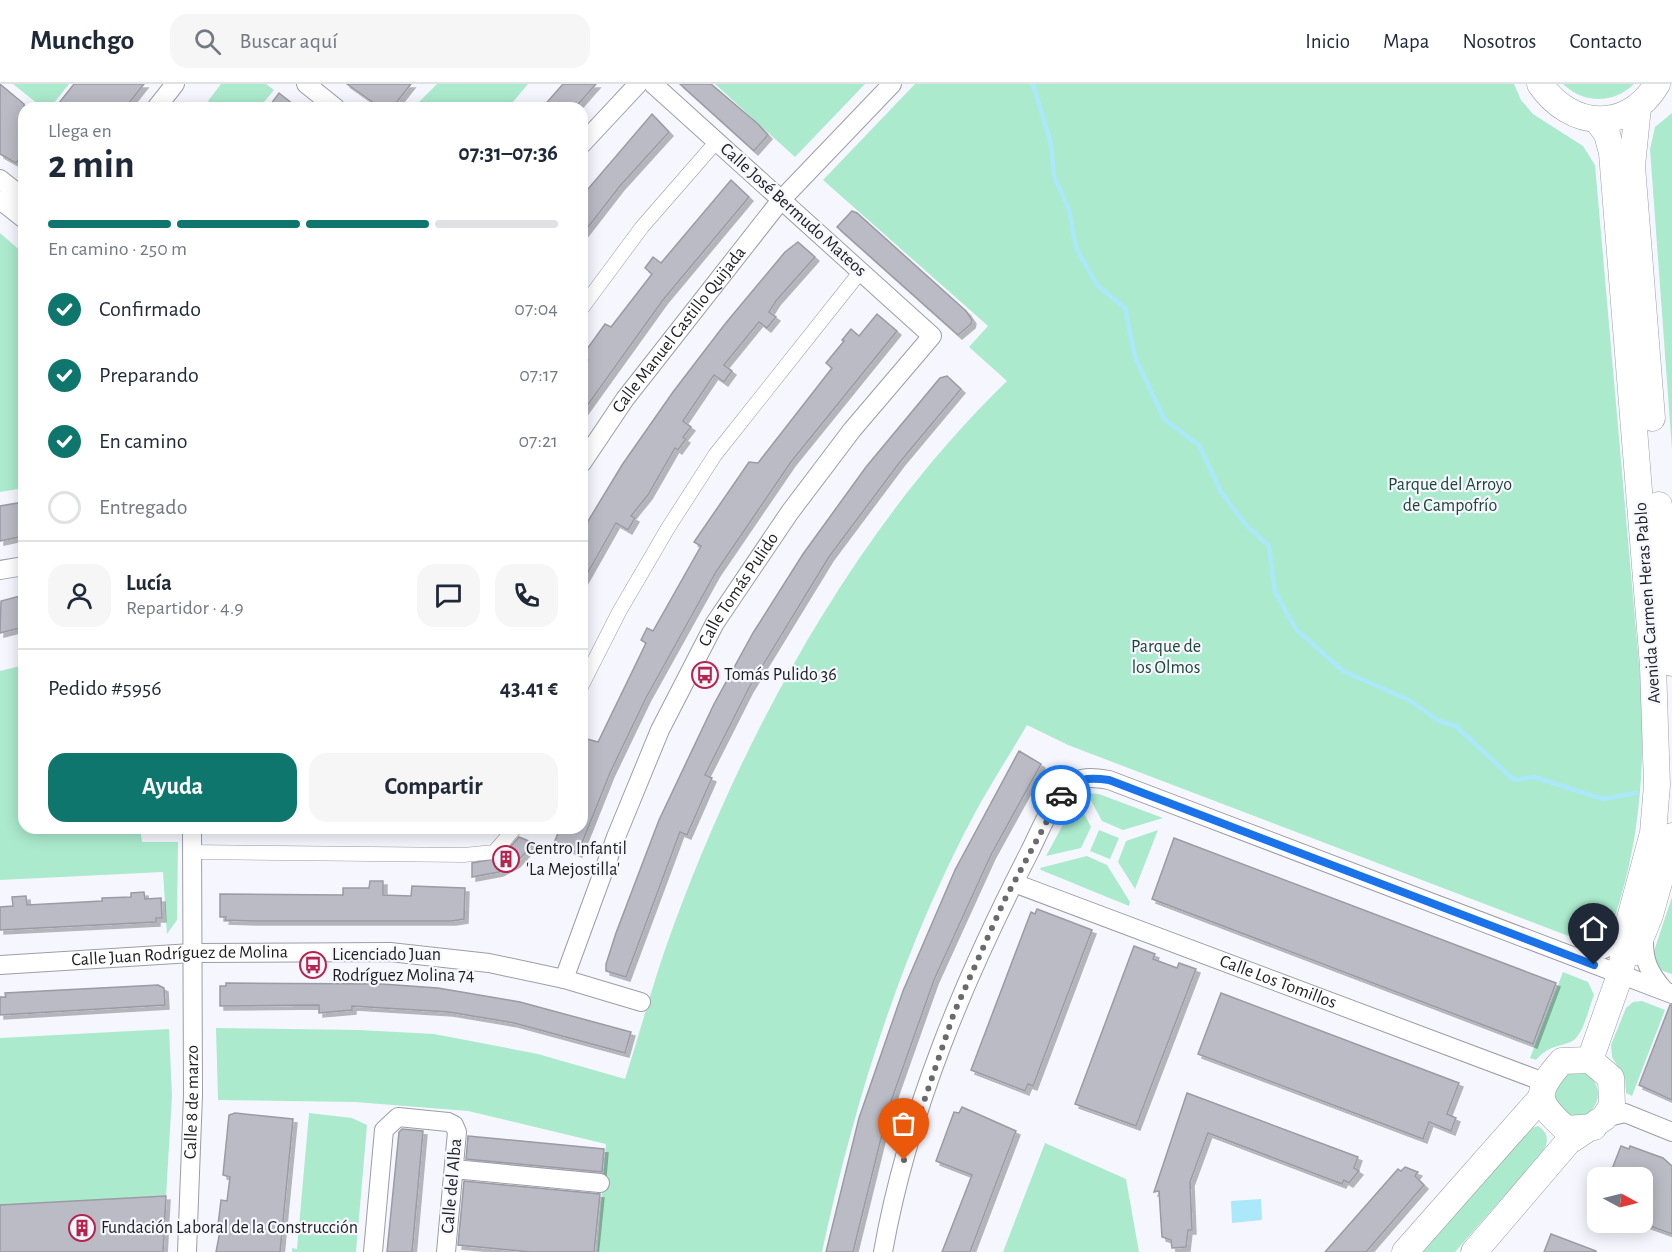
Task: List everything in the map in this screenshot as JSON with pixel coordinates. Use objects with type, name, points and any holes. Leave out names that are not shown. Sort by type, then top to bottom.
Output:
[{"type":"main road","points":[[1540,84],[1549,97],[1575,116],[1597,120],[1616,117],[1654,95]]},
{"type":"main road","name":"Avenida Carmen Heras Pablo","points":[[1654,95],[1632,148],[1633,185],[1672,663]]},
{"type":"main road","name":"Avenida Carmen Heras Pablo","points":[[1590,1060],[1617,986],[1632,958],[1653,833],[1657,731],[1612,153],[1607,134],[1597,120]]},
{"type":"main road","name":"Avenida Carmen Heras Pablo","points":[[1637,925],[1664,873],[1672,836]]},
{"type":"main road","points":[[1405,1252],[1542,1090],[1562,1061],[1590,1060],[1611,1078],[1609,1113]]},
{"type":"main road","points":[[1542,1090],[1545,1110],[1566,1129],[1609,1113]]},
{"type":"main road","points":[[1474,1252],[1568,1142],[1609,1113]]},
{"type":"street","points":[[161,102],[175,84]]},
{"type":"street","points":[[175,102],[189,84]]},
{"type":"street","points":[[306,84],[328,102]]},
{"type":"street","points":[[588,138],[638,84]]},
{"type":"street","name":"Calle José Bermudo Mateos","points":[[653,84],[932,336]]},
{"type":"street","name":"Calle Manuel Castillo Quijada","points":[[588,454],[625,399],[781,200],[892,84]]},
{"type":"street","points":[[588,300],[642,227],[717,141]]},
{"type":"street","points":[[0,179],[18,193]]},
{"type":"street","points":[[0,200],[18,214]]},
{"type":"street","points":[[588,674],[640,575],[715,454],[861,271]]},
{"type":"street","name":"Calle Tomás Pulido","points":[[564,979],[616,837],[660,730],[716,623],[790,512],[852,430],[932,336]]},
{"type":"street","points":[[0,570],[18,567]]},
{"type":"street","points":[[883,1252],[904,1160],[928,1082],[954,1013],[1054,803],[1072,782],[1089,777],[1109,780],[1575,957],[1594,965],[1617,986],[1644,984],[1668,993]]},
{"type":"street","name":"Calle 8 de marzo","points":[[187,1252],[193,1095],[192,834]]},
{"type":"street","points":[[192,852],[464,855],[494,852],[510,834]]},
{"type":"street","name":"Calle Los Tomillos","points":[[1014,883],[1542,1090]]},
{"type":"street","points":[[1575,957],[1608,949],[1637,925],[1650,973],[1668,993]]},
{"type":"street","name":"Calle Juan Rodríguez de Molina","points":[[0,965],[192,953],[390,952],[444,956],[489,963],[564,979],[641,1002]]},
{"type":"street","points":[[1609,1113],[1672,1132]]},
{"type":"street","name":"Calle del Alba","points":[[373,1252],[384,1130],[398,1118],[454,1125],[457,1132],[448,1252]]},
{"type":"street","points":[[454,1169],[600,1183]]},
{"type":"green space","points":[[13,84],[69,84],[55,102],[36,102]]},
{"type":"green space","points":[[221,84],[266,84],[274,90],[264,102],[208,101]]},
{"type":"green space","points":[[437,84],[528,84],[513,102],[419,102]]},
{"type":"green space","points":[[715,84],[865,84],[795,157]]},
{"type":"green space","points":[[915,84],[1514,84],[1521,100],[1533,114],[1583,146],[1595,165],[1642,699],[1641,775],[1636,825],[1627,875],[1617,911],[1607,932],[1591,941],[1571,937],[1068,745],[1027,725],[976,811],[949,863],[903,971],[866,1082],[822,1252],[597,1252],[606,1144],[468,1111],[355,1102],[218,1100],[216,1028],[359,1030],[434,1034],[538,1054],[625,1079],[676,919],[737,774],[773,702],[812,632],[855,564],[902,499],[953,438],[1007,381],[969,347],[988,326],[823,180]]},
{"type":"green space","points":[[1563,84],[1634,84],[1617,95],[1598,99],[1580,95]]},
{"type":"green space","points":[[1672,113],[1672,450],[1650,149],[1655,127]]},
{"type":"green space","points":[[0,233],[18,249],[18,489],[0,492]]},
{"type":"green space","points":[[18,666],[18,834],[141,834],[142,842],[178,842],[177,920],[167,934],[163,872],[0,880],[0,671]]},
{"type":"green space","points":[[1087,793],[1099,794],[1163,818],[1123,830],[1102,821]]},
{"type":"green space","points":[[1077,799],[1091,827],[1081,848],[1046,856]]},
{"type":"green space","points":[[1099,830],[1119,838],[1110,859],[1090,851]]},
{"type":"green space","points":[[1158,830],[1135,889],[1118,862],[1126,841]]},
{"type":"green space","points":[[1087,856],[1107,865],[1130,902],[1129,906],[1040,868]]},
{"type":"green space","points":[[1672,897],[1672,974],[1649,966]]},
{"type":"green space","points":[[1563,972],[1588,982],[1594,995],[1586,1019],[1574,1040],[1551,1048],[1536,1060],[1530,1058]]},
{"type":"green space","points":[[1642,1001],[1665,1010],[1632,1096],[1626,1093],[1625,1079],[1612,1057],[1611,1045],[1626,1008],[1633,1002]]},
{"type":"green space","points":[[169,1029],[172,1096],[166,1196],[0,1205],[0,1038]]},
{"type":"green space","points":[[1575,1071],[1591,1078],[1598,1094],[1591,1110],[1575,1117],[1559,1110],[1552,1094],[1559,1078]]},
{"type":"green space","points":[[309,1113],[352,1118],[367,1125],[356,1252],[292,1252],[292,1248],[297,1249]]},
{"type":"green space","points":[[1538,1126],[1547,1136],[1544,1150],[1455,1252],[1421,1252],[1528,1129]]},
{"type":"green space","points":[[1045,1143],[1126,1179],[1139,1252],[1003,1252]]},
{"type":"water","points":[[1261,1199],[1262,1220],[1232,1223],[1231,1201]]},
{"type":"building","points":[[0,84],[22,102],[18,102],[18,160],[16,163],[0,154]]},
{"type":"building","points":[[74,84],[144,84],[130,102],[60,102]]},
{"type":"building","points":[[347,84],[411,84],[397,102],[372,102]]},
{"type":"building","points":[[563,84],[596,84],[580,102],[547,102]]},
{"type":"building","points":[[680,84],[711,84],[768,135],[754,151]]},
{"type":"building","points":[[279,93],[290,102],[272,102]]},
{"type":"building","points":[[652,114],[669,132],[620,186],[588,227],[588,189]]},
{"type":"building","points":[[731,180],[749,197],[663,300],[588,405],[588,348],[605,324],[611,327],[652,274],[645,268],[653,257],[661,263]]},
{"type":"building","points":[[852,211],[966,311],[972,320],[971,324],[958,335],[837,227]]},
{"type":"building","points":[[798,242],[815,257],[776,301],[769,312],[776,317],[767,328],[759,322],[724,365],[732,371],[724,382],[714,375],[683,421],[691,427],[683,437],[686,439],[678,450],[675,448],[648,495],[631,516],[635,518],[628,530],[616,523],[588,572],[588,521],[622,465],[673,392],[725,324],[785,252]]},
{"type":"building","points":[[877,314],[897,331],[791,462],[716,572],[646,698],[610,773],[588,828],[588,739],[598,742],[646,643],[641,640],[647,628],[653,631],[701,546],[694,542],[749,462],[758,463],[832,368],[826,363],[844,341],[842,340],[851,329],[859,336]]},
{"type":"building","points":[[947,376],[961,389],[900,462],[829,557],[749,688],[705,775],[712,778],[687,835],[680,832],[626,977],[606,971],[616,933],[659,820],[714,704],[753,633],[803,554],[866,467],[940,378]]},
{"type":"building","points":[[18,503],[18,537],[0,541],[0,506]]},
{"type":"building","points":[[18,597],[18,628],[0,633],[1,601]]},
{"type":"building","points":[[1019,751],[1041,764],[991,855],[934,980],[888,1110],[853,1252],[826,1252],[859,1118],[903,991],[955,870]]},
{"type":"building","points":[[558,834],[586,834],[578,853],[554,843]]},
{"type":"building","name":"Centro Infantil 'La Mejostilla'","points":[[519,837],[534,843],[516,863],[499,872],[472,877],[472,863],[500,858]]},
{"type":"building","points":[[1174,838],[1556,983],[1533,1044],[1152,899]]},
{"type":"building","points":[[370,881],[383,881],[383,895],[411,896],[412,886],[465,888],[464,919],[452,921],[252,921],[225,920],[226,917],[220,917],[220,894],[343,895],[343,888],[369,888]]},
{"type":"building","points":[[144,892],[145,899],[161,898],[162,918],[156,918],[156,922],[0,930],[0,907],[13,906],[12,897],[26,896],[27,905],[102,901],[102,898],[131,897],[131,893]]},
{"type":"building","points":[[1037,909],[1092,930],[1033,1086],[1028,1084],[1025,1091],[971,1070],[1031,912],[1035,914]]},
{"type":"building","points":[[1134,946],[1155,954],[1153,959],[1177,968],[1179,963],[1196,969],[1136,1126],[1075,1104]]},
{"type":"building","points":[[226,983],[382,984],[438,988],[520,1002],[631,1032],[625,1053],[514,1023],[449,1012],[352,1006],[352,1010],[319,1013],[319,1005],[220,1006],[220,986],[226,986]]},
{"type":"building","points":[[158,985],[164,988],[165,1005],[0,1015],[0,997],[6,997],[5,993]]},
{"type":"building","points":[[1221,993],[1459,1083],[1447,1114],[1456,1118],[1451,1131],[1429,1122],[1423,1139],[1198,1054]]},
{"type":"building","points":[[1670,1005],[1672,1005],[1672,1100],[1639,1085]]},
{"type":"building","points":[[1187,1093],[1358,1157],[1354,1168],[1359,1171],[1349,1183],[1344,1180],[1342,1184],[1208,1133],[1190,1182],[1192,1230],[1188,1230],[1186,1247],[1172,1248],[1171,1240],[1162,1237],[1159,1191],[1154,1192]]},
{"type":"building","points":[[962,1107],[1016,1131],[970,1252],[942,1252],[972,1175],[936,1161],[954,1112],[959,1113]]},
{"type":"building","points":[[235,1113],[293,1119],[280,1252],[216,1252],[221,1226],[218,1225],[221,1200],[227,1201],[230,1177],[223,1175],[229,1115]]},
{"type":"building","points":[[402,1129],[423,1131],[412,1252],[387,1252],[399,1132]]},
{"type":"building","points":[[468,1136],[604,1149],[602,1172],[466,1159]]},
{"type":"building","points":[[1621,1146],[1629,1149],[1630,1146],[1663,1158],[1672,1166],[1672,1234],[1653,1227],[1653,1167],[1613,1167]]},
{"type":"building","points":[[1405,1167],[1418,1172],[1415,1176],[1424,1185],[1366,1252],[1325,1252],[1398,1169],[1401,1171]]},
{"type":"building","points":[[464,1181],[600,1194],[594,1252],[531,1252],[458,1245]]},
{"type":"building","name":"Fundación Laboral de la Construcción","points":[[166,1196],[163,1252],[0,1252],[0,1205]]},
{"type":"building","points":[[1551,1234],[1596,1251],[1596,1252],[1544,1252]]},
{"type":"waterway","points":[[1033,84],[1051,144],[1054,176],[1069,210],[1076,247],[1097,285],[1125,308],[1135,357],[1164,419],[1199,445],[1221,492],[1246,525],[1269,546],[1275,592],[1296,629],[1343,671],[1409,700],[1439,721],[1456,726],[1514,780],[1534,777],[1603,799],[1636,793]]},
{"type":"way so far","points":[[904,1160],[928,1082],[954,1013],[1004,901],[1054,803],[1061,795]]},
{"type":"place","name":"Tomás Pulido 36","points":[[705,675]]},
{"type":"place","name":"Centro Infantil 'La Mejostilla'","points":[[506,859]]},
{"type":"place","name":"Licenciado Juan Rodríguez Molina 74","points":[[313,965]]},
{"type":"place","name":"Fundación Laboral de la Construcción","points":[[82,1228]]},
{"type":"route","points":[[1061,795],[1072,782],[1089,777],[1109,780],[1594,965]]},
{"type":"park label","name":"Parque del Arroyo de Campofrío","points":[[1450,495]]},
{"type":"park label","name":"Parque de los Olmos","points":[[1166,657]]}]
